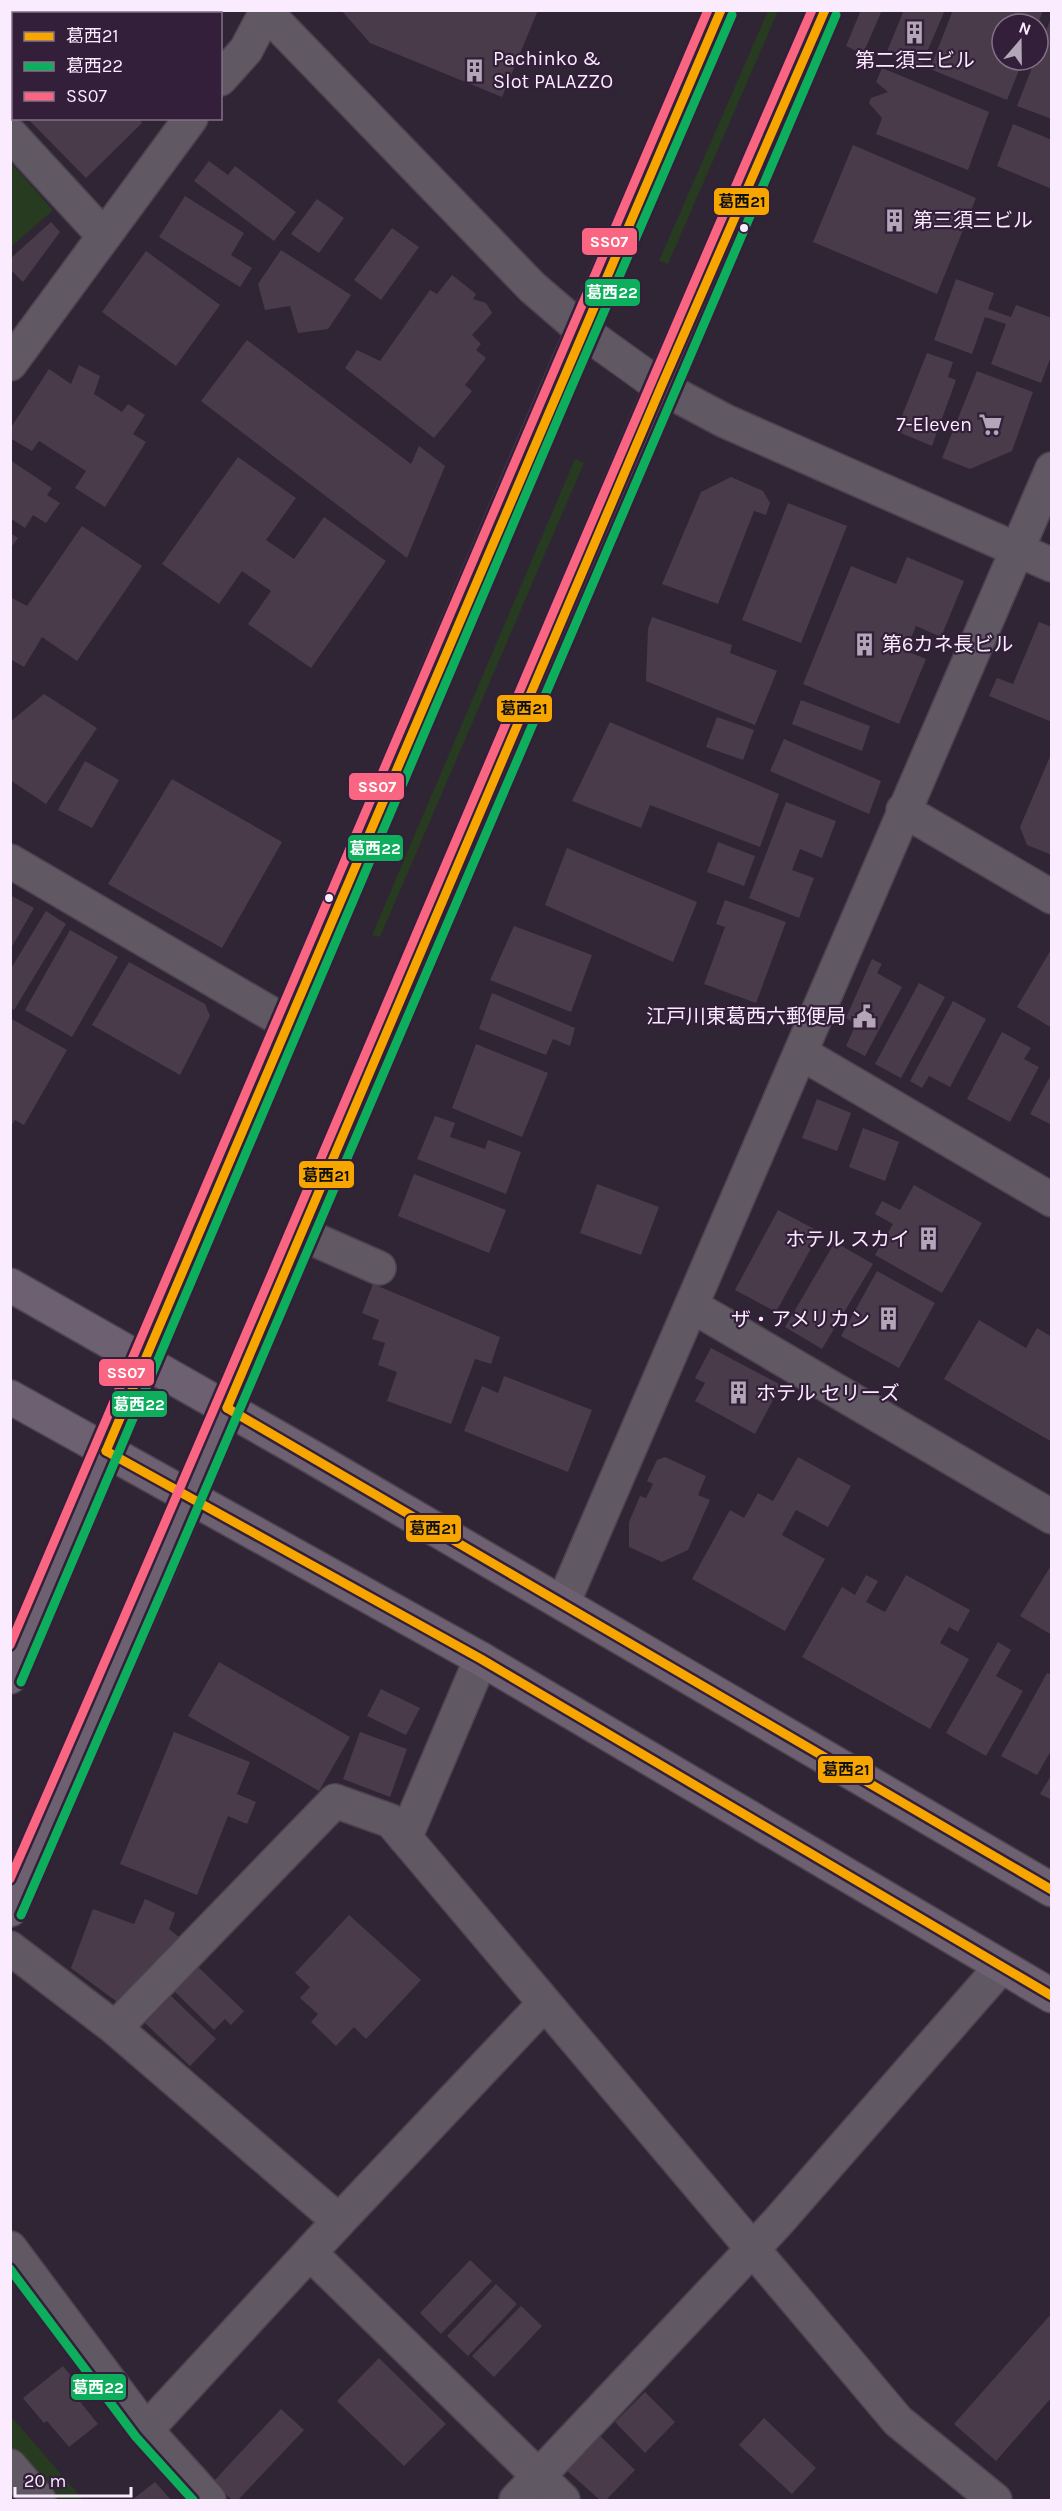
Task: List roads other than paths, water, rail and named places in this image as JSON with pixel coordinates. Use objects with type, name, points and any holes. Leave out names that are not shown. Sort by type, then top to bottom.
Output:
[{"type":"main road","points":[[10,1677],[721,10]]},
{"type":"main road","points":[[10,1910],[190,1496],[661,387],[825,10]]},
{"type":"main road","points":[[10,1285],[227,1408],[1052,1890]]},
{"type":"main road","points":[[10,1396],[481,1659],[1052,1996]]},
{"type":"street","points":[[222,76],[233,61],[246,50],[266,11],[532,287],[583,331],[661,387],[725,421],[1052,565]]},
{"type":"street","points":[[10,364],[190,120]]},
{"type":"street","points":[[10,134],[104,236]]},
{"type":"street","points":[[563,1604],[644,1381],[692,1306],[903,810],[1052,469]]},
{"type":"street","points":[[903,810],[1052,897]]},
{"type":"street","points":[[10,861],[287,1023]]},
{"type":"street","points":[[801,1053],[1052,1200]]},
{"type":"street","points":[[302,1234],[379,1268]]},
{"type":"street","points":[[692,1306],[1052,1517]]},
{"type":"street","points":[[405,1838],[481,1659]]},
{"type":"street","points":[[114,2028],[335,1801],[391,1821],[898,2421],[996,2500]]},
{"type":"street","points":[[10,1948],[114,2028],[339,2221]]},
{"type":"street","points":[[516,2500],[753,2250],[1001,1967]]},
{"type":"street","points":[[146,2430],[544,2004]]},
{"type":"street","points":[[10,2248],[146,2430],[209,2500]]},
{"type":"street","points":[[310,2253],[563,2500]]},
{"type":"street","points":[[10,2466],[39,2500]]},
{"type":"place","name":"第二須三ビル","points":[[915,32]]},
{"type":"place","name":"Pachinko & Slot PALAZZO","points":[[475,70]]},
{"type":"place","name":"第三須三ビル","points":[[895,220]]},
{"type":"place","name":"7-Eleven","points":[[990,424]]},
{"type":"place","name":"第6カネ長ビル","points":[[864,644]]},
{"type":"place","name":"江戸川東葛西六郵便局","points":[[864,1016]]},
{"type":"place","name":"ホテル スカイ","points":[[928,1239]]},
{"type":"place","name":"ザ・アメリカン","points":[[888,1319]]},
{"type":"place","name":"ホテル セリーズ","points":[[738,1393]]}]
